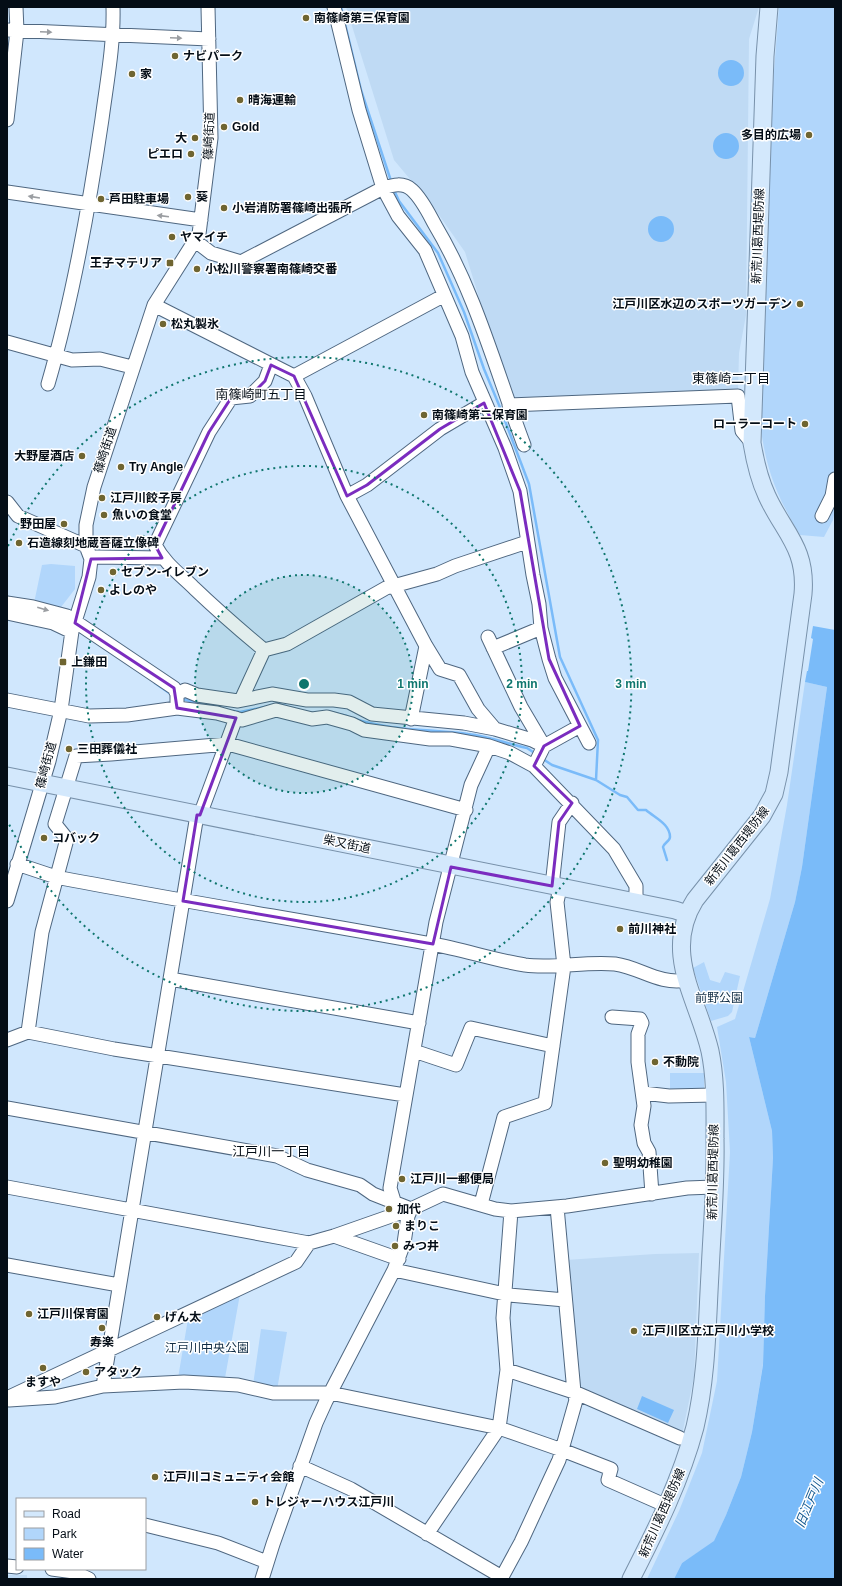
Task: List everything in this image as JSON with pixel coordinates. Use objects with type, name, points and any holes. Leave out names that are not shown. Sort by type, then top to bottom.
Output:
[{"type":"main road","name":"新荒川葛西堤防線","points":[[631,1579],[667,1506],[690,1443],[702,1389],[706,1351],[714,1187],[714,1095],[710,1052],[686,980],[680,954],[682,931],[687,914],[695,900],[762,816],[774,794],[779,772],[804,580],[802,561],[759,478],[752,443],[764,56],[769,7]]},
{"type":"main road","name":"柴又街道","points":[[7,776],[451,867],[675,910],[687,914]]},
{"type":"street","points":[[7,120],[12,30],[16,7]]},
{"type":"street","points":[[48,384],[56,355],[89,205],[114,35],[113,7]]},
{"type":"street","name":"篠崎街道","points":[[7,901],[42,783],[60,710],[73,628],[89,577],[91,559],[86,546],[86,525],[94,487],[154,305],[199,234],[202,220],[210,138],[208,7]]},
{"type":"street","points":[[334,7],[359,110],[384,188],[398,216],[425,250],[443,296],[462,336],[472,372],[484,403],[492,417],[505,448],[520,490],[527,542],[539,604],[541,628],[555,678],[589,743]]},
{"type":"street","points":[[12,30],[209,39]]},
{"type":"street","points":[[194,240],[211,253],[241,262],[384,188],[398,184],[412,189],[422,202],[460,269],[480,320],[524,444]]},
{"type":"street","points":[[7,192],[89,205],[202,220]]},
{"type":"street","points":[[294,376],[443,296]]},
{"type":"street","points":[[154,305],[294,376],[305,396],[347,496],[426,646],[440,669],[459,675],[478,709],[495,729]]},
{"type":"street","points":[[7,342],[72,360],[100,359],[132,368]]},
{"type":"street","points":[[264,650],[211,605],[162,558],[154,545],[209,432],[231,398],[250,396],[265,381],[271,365]]},
{"type":"street","points":[[509,405],[738,396],[742,431],[752,443]]},
{"type":"street","points":[[347,496],[367,485],[440,429],[484,403]]},
{"type":"street","points":[[822,516],[832,496],[835,479]]},
{"type":"street","points":[[7,502],[18,516],[86,546]]},
{"type":"street","points":[[264,650],[287,644],[386,588],[437,574],[455,566],[527,542]]},
{"type":"street","points":[[91,559],[96,557],[162,558]]},
{"type":"street","points":[[7,603],[33,607],[67,616],[73,628]]},
{"type":"street","points":[[7,613],[29,616],[73,628],[103,639],[174,688],[177,694],[177,708]]},
{"type":"street","points":[[541,628],[490,642],[521,707],[544,746]]},
{"type":"street","points":[[411,719],[426,646]]},
{"type":"street","points":[[241,700],[264,650]]},
{"type":"street","points":[[177,694],[185,690],[197,695],[241,700],[272,694],[307,700],[334,700],[349,702],[372,714],[464,723],[495,729],[532,740],[544,746]]},
{"type":"street","points":[[7,700],[89,716],[127,715],[177,708],[217,713],[242,720],[276,710],[312,719],[327,717],[352,724],[364,730],[430,739],[452,739],[489,746],[510,753],[534,766],[572,803],[614,849],[636,886],[636,903]]},
{"type":"street","points":[[103,1386],[198,815],[228,744],[236,718]]},
{"type":"street","points":[[534,766],[544,746],[580,726]]},
{"type":"street","points":[[28,1032],[42,932],[67,839],[55,824],[68,788],[76,756],[228,744],[466,810]]},
{"type":"street","points":[[394,1201],[390,1188],[436,922],[466,810],[471,785],[489,746]]},
{"type":"street","points":[[481,1204],[504,1117],[545,1103],[564,966],[556,887],[559,822],[572,803]]},
{"type":"street","points":[[17,864],[56,877],[183,901],[433,944],[525,965],[564,966],[616,964],[635,969],[662,980],[686,980]]},
{"type":"street","points":[[170,979],[419,1023]]},
{"type":"street","points":[[612,1016],[640,1019],[642,1023],[638,1034],[638,1062],[644,1106],[641,1125],[644,1143],[649,1152],[652,1194]]},
{"type":"street","points":[[414,1051],[456,1065],[472,1028],[553,1046]]},
{"type":"street","points":[[7,1040],[28,1032],[157,1055],[405,1095]]},
{"type":"street","points":[[643,1093],[669,1096],[714,1095]]},
{"type":"street","points":[[7,1108],[277,1156],[307,1170],[360,1185],[373,1194],[411,1209]]},
{"type":"street","points":[[7,1187],[309,1243],[334,1236],[411,1209],[443,1194],[495,1209],[511,1211],[557,1207],[688,1188],[714,1187]]},
{"type":"street","points":[[300,1466],[351,1489],[502,1577],[521,1542],[562,1450],[576,1400],[574,1392],[557,1207]]},
{"type":"street","points":[[262,1579],[300,1466],[330,1393],[397,1264],[404,1243],[408,1216],[411,1209]]},
{"type":"street","points":[[427,1534],[499,1428],[507,1370],[503,1318],[511,1211]]},
{"type":"street","points":[[334,1236],[397,1264],[509,1295],[565,1300]]},
{"type":"street","points":[[7,1399],[109,1349],[296,1262],[309,1243]]},
{"type":"street","points":[[7,1265],[120,1285]]},
{"type":"street","points":[[507,1370],[574,1392],[680,1438]]},
{"type":"street","points":[[7,1399],[55,1397],[103,1386],[153,1382],[204,1382],[238,1385],[273,1393],[330,1393],[499,1428],[562,1450],[611,1470],[608,1480],[667,1506]]},
{"type":"street","points":[[146,1525],[218,1543],[267,1562]]},
{"type":"street","points":[[56,1570],[89,1579]]},
{"type":"highlighted area","points":[[271,365],[294,376],[347,496],[367,485],[440,429],[484,403],[520,491],[549,659],[580,726],[544,746],[534,766],[572,803],[559,822],[552,886],[451,867],[433,944],[183,901],[197,815],[200,815],[236,718],[177,708],[174,688],[75,623],[91,559],[162,558],[155,545],[209,432],[231,398],[250,396],[265,381]]},
{"type":"shaded area","points":[[346,7],[759,7],[749,39],[746,315],[739,353],[738,390],[517,403],[497,356],[465,252],[434,208],[394,160]]},
{"type":"shaded area","name":"江戸川区立江戸川小学校","points":[[699,1253],[694,1377],[682,1435],[577,1386],[566,1260],[655,1254]]},
{"type":"shaded area","points":[[7,1575],[27,1575],[27,1579],[7,1579]]},
{"type":"green space","name":"江戸川区水辺のスポーツガーデン","points":[[779,7],[835,7],[835,510],[833,520],[824,537],[800,535],[785,509],[774,485],[763,445],[761,430],[772,97]]},
{"type":"green space","points":[[51,564],[75,566],[75,589],[58,611],[34,603],[42,565]]},
{"type":"green space","points":[[805,682],[827,687],[802,867],[795,902],[755,1038],[749,1037],[772,1131],[773,1158],[765,1296],[763,1364],[752,1432],[741,1477],[714,1542],[682,1563],[674,1579],[647,1579],[679,1511],[702,1453],[717,1381],[730,1152],[726,1082],[717,1027],[735,1019],[770,899],[787,805]]},
{"type":"green space","name":"前野公園","points":[[704,962],[710,980],[720,983],[725,972],[740,976],[732,1012],[728,1016],[711,1021],[693,968]]},
{"type":"green space","points":[[670,1073],[704,1073],[704,1092],[670,1091]]},
{"type":"green space","name":"江戸川中央公園","points":[[240,1294],[225,1378],[178,1378],[188,1319]]},
{"type":"green space","points":[[261,1329],[287,1332],[277,1390],[253,1385]]},
{"type":"water","points":[[731,60],[740,64],[744,73],[740,82],[731,86],[722,82],[718,73],[722,64]]},
{"type":"water","points":[[726,133],[735,137],[739,146],[735,155],[726,159],[717,155],[713,146],[717,137]]},
{"type":"water","points":[[661,216],[670,220],[674,229],[670,238],[661,242],[652,238],[648,229],[652,220]]},
{"type":"water","name":"旧江戸川","points":[[813,626],[835,630],[835,1579],[674,1579],[682,1563],[714,1541],[726,1515],[741,1477],[752,1432],[763,1365],[765,1296],[773,1158],[772,1131],[749,1037],[755,1038],[795,902],[802,867],[827,687],[805,682],[813,639],[811,638]]},
{"type":"water","points":[[642,1396],[674,1410],[668,1423],[637,1409]]},
{"type":"waterway","points":[[341,7],[361,90],[391,181]]},
{"type":"waterway","points":[[394,190],[399,201],[438,253],[464,312],[484,369],[529,484],[560,657],[598,740],[596,780],[620,795],[627,797],[638,810],[646,810],[668,828],[670,837],[663,847],[667,860]]},
{"type":"waterway","points":[[155,683],[172,695]]},
{"type":"waterway","points":[[180,698],[203,705]]},
{"type":"waterway","points":[[276,704],[286,706]]},
{"type":"waterway","points":[[233,711],[240,712],[265,707]]},
{"type":"waterway","points":[[334,713],[347,716]]},
{"type":"waterway","points":[[355,719],[397,728],[475,735],[527,748],[536,754]]},
{"type":"waterway","points":[[543,759],[552,765],[596,780]]},
{"type":"place","name":"南篠崎第三保育園","points":[[306,18]]},
{"type":"place","name":"ナビパーク","points":[[175,56]]},
{"type":"place","name":"家","points":[[132,74]]},
{"type":"place","name":"晴海運輸","points":[[240,100]]},
{"type":"place","name":"Gold","points":[[224,127]]},
{"type":"place","name":"多目的広場","points":[[809,135]]},
{"type":"place","name":"大","points":[[195,138]]},
{"type":"place","name":"ピエロ","points":[[191,154]]},
{"type":"place","name":"葵","points":[[188,197]]},
{"type":"place","name":"芦田駐車場","points":[[101,199]]},
{"type":"place","name":"小岩消防署篠崎出張所","points":[[224,208]]},
{"type":"place","name":"ヤマイチ","points":[[172,237]]},
{"type":"place","name":"王子マテリア","points":[[170,263]]},
{"type":"place","name":"小松川警察署南篠崎交番","points":[[197,269]]},
{"type":"place","name":"江戸川区水辺のスポーツガーデン","points":[[800,304]]},
{"type":"place","name":"松丸製氷","points":[[163,324]]},
{"type":"place","name":"南篠崎第二保育園","points":[[424,415]]},
{"type":"place","name":"ローラーコート","points":[[805,424]]},
{"type":"place","name":"大野屋酒店","points":[[82,456]]},
{"type":"place","name":"Try Angle","points":[[121,467]]},
{"type":"place","name":"江戸川餃子房","points":[[102,498]]},
{"type":"place","name":"魚いの食堂","points":[[104,515]]},
{"type":"place","name":"野田屋","points":[[64,524]]},
{"type":"place","name":"石造線刻地蔵菩薩立像碑","points":[[19,543]]},
{"type":"place","name":"セブン-イレブン","points":[[113,572]]},
{"type":"place","name":"よしのや","points":[[101,590]]},
{"type":"place","name":"上鎌田","points":[[63,662]]},
{"type":"place","name":"三田葬儀社","points":[[69,749]]},
{"type":"place","name":"コバック","points":[[44,838]]},
{"type":"place","name":"前川神社","points":[[620,929]]},
{"type":"place","name":"不動院","points":[[655,1062]]},
{"type":"place","name":"聖明幼稚園","points":[[605,1163]]},
{"type":"place","name":"江戸川一郵便局","points":[[402,1179]]},
{"type":"place","name":"加代","points":[[389,1209]]},
{"type":"place","name":"まりこ","points":[[396,1226]]},
{"type":"place","name":"みつ井","points":[[395,1246]]},
{"type":"place","name":"江戸川保育園","points":[[29,1314]]},
{"type":"place","name":"げん太","points":[[157,1317]]},
{"type":"place","name":"寿楽","points":[[102,1328]]},
{"type":"place","name":"江戸川区立江戸川小学校","points":[[634,1331]]},
{"type":"place","name":"ますや","points":[[43,1368]]},
{"type":"place","name":"アタック","points":[[86,1372]]},
{"type":"place","name":"江戸川コミュニティ会館","points":[[155,1477]]},
{"type":"place","name":"トレジャーハウス江戸川","points":[[255,1502]]},
{"type":"district","name":"東篠崎二丁目","points":[[731,378]]},
{"type":"district","name":"南篠崎町五丁目","points":[[261,394]]},
{"type":"district","name":"江戸川一丁目","points":[[271,1151]]}]
